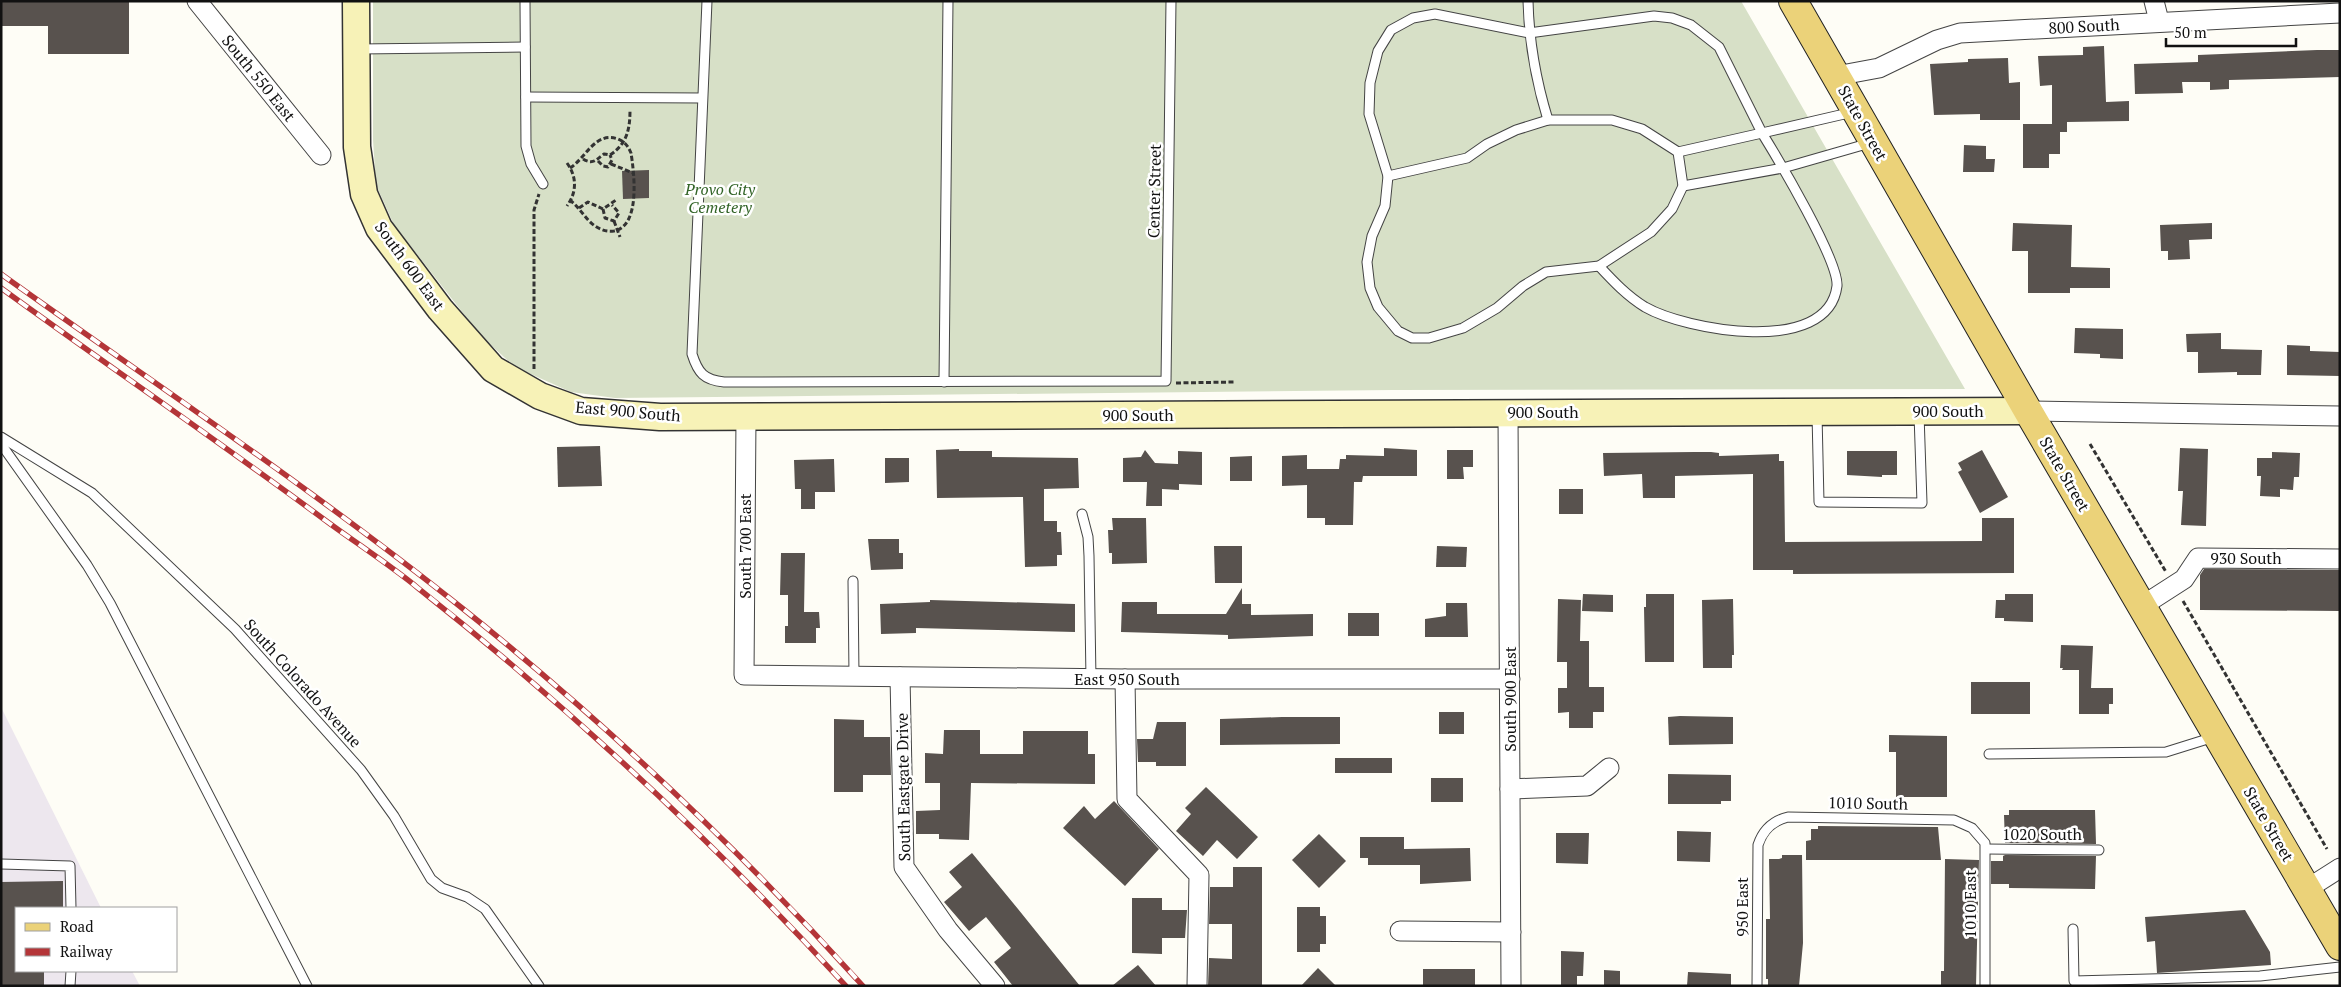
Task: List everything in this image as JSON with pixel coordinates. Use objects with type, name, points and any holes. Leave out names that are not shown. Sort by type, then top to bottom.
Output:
[{"type":"main road","name":"State Street","points":[[1793,1],[2028,411],[2340,946]]},
{"type":"street","name":"South 550 East","points":[[197,1],[321,155]]},
{"type":"street","name":"South 600 East","points":[[356,1],[357,147],[364,194],[379,228],[440,309],[493,369],[525,376]]},
{"type":"street","points":[[2154,1],[2159,21]]},
{"type":"street","name":"800 South","points":[[1836,76],[1879,68],[1937,40],[1960,34],[2159,21],[2340,13]]},
{"type":"street","name":"East 900 South","points":[[525,376],[540,396],[582,410],[660,417],[746,417]]},
{"type":"street","name":"900 South","points":[[746,417],[1919,411],[2340,416]]},
{"type":"street","name":"South 900 East","points":[[1508,413],[1511,986]]},
{"type":"street","name":"South 700 East","points":[[744,674],[746,417]]},
{"type":"street","name":"930 South","points":[[2142,606],[2175,587],[2184,579],[2198,558],[2340,559]]},
{"type":"street","name":"East 950 South","points":[[744,674],[1125,679],[1510,679]]},
{"type":"street","name":"South Eastgate Drive","points":[[900,677],[904,867],[948,930],[995,986]]},
{"type":"street","points":[[1125,679],[1126,800],[1199,876],[1197,986]]},
{"type":"street","points":[[1510,788],[1587,786],[1609,768]]},
{"type":"street","points":[[2307,889],[2340,868]]},
{"type":"street","points":[[1400,931],[1511,932]]},
{"type":"lane","points":[[525,1],[526,146],[531,164],[543,184]]},
{"type":"lane","points":[[707,1],[692,354],[696,368],[703,376],[710,380],[724,382],[1166,382]]},
{"type":"lane","points":[[944,382],[948,1]]},
{"type":"lane","name":"Center Street","points":[[1166,382],[1172,1]]},
{"type":"lane","points":[[1528,1],[1529,33],[1540,94],[1548,120]]},
{"type":"lane","points":[[1599,266],[1623,291],[1646,308],[1685,321],[1720,329],[1791,330],[1811,324],[1833,300],[1837,285],[1834,265],[1783,168],[1762,133],[1718,47],[1690,25],[1672,18],[1654,16],[1529,33],[1435,14],[1413,18],[1391,30],[1378,51],[1370,83],[1369,114],[1388,176],[1385,206],[1372,236],[1369,253],[1370,288],[1378,307],[1398,330],[1412,338],[1429,338],[1462,328],[1497,308],[1523,286],[1546,272],[1599,266],[1651,232],[1672,209],[1683,186],[1678,152]]},
{"type":"lane","points":[[356,49],[525,47]]},
{"type":"lane","points":[[526,97],[702,98]]},
{"type":"lane","points":[[1388,176],[1467,158],[1487,144],[1516,130],[1548,120],[1612,120],[1642,129],[1678,152],[1855,111]]},
{"type":"lane","points":[[1683,186],[1783,168],[1873,142]]},
{"type":"lane","points":[[1817,412],[1819,502],[1922,503],[1919,411]]},
{"type":"lane","name":"South Colorado Avenue","points":[[1,437],[92,493],[235,629],[361,770],[394,816],[431,879],[442,888],[473,900],[486,909],[539,986]]},
{"type":"lane","points":[[1,444],[87,565],[110,602],[308,986]]},
{"type":"lane","points":[[1082,514],[1088,537],[1091,678]]},
{"type":"lane","points":[[853,581],[854,676]]},
{"type":"lane","points":[[1989,754],[2166,752],[2218,736]]},
{"type":"lane","name":"1010 South","points":[[1765,830],[1780,819],[1788,817],[1954,820],[1972,828]]},
{"type":"lane","name":"1010 East","points":[[1972,828],[1985,843],[1986,849],[1985,986]]},
{"type":"lane","name":"950 East","points":[[1757,986],[1757,854],[1758,845],[1765,830]]},
{"type":"lane","name":"1020 South","points":[[1986,849],[2099,850]]},
{"type":"lane","points":[[1,864],[70,866],[71,907]]},
{"type":"lane","points":[[2073,929],[2074,981],[2260,976],[2340,967]]},
{"type":"lane","points":[[70,986],[71,972]]},
{"type":"path","points":[[610,155],[623,142],[630,127],[630,97]]},
{"type":"path","points":[[570,168],[582,159],[596,141],[611,137],[623,142],[631,153],[633,173],[630,219],[618,230],[603,230],[595,227],[571,201]]},
{"type":"path","points":[[582,159],[588,162],[598,161],[604,154],[610,155]]},
{"type":"path","points":[[610,155],[611,164]]},
{"type":"path","points":[[598,161],[603,166],[611,164],[633,173]]},
{"type":"path","points":[[567,163],[575,188],[571,201],[567,206]]},
{"type":"path","points":[[525,376],[534,210],[543,184]]},
{"type":"path","points":[[579,208],[588,202],[603,209],[612,205],[616,200]]},
{"type":"path","points":[[612,205],[619,213],[614,221]]},
{"type":"path","points":[[603,209],[605,218],[614,221],[620,237]]},
{"type":"path","points":[[1166,382],[1183,384],[1234,382]]},
{"type":"path","points":[[2090,444],[2327,849]]},
{"type":"shaded area","points":[[1,707],[101,907],[15,907],[15,972],[133,972],[140,986],[1,986]]},
{"type":"green space","name":"Provo City Cemetery","points":[[373,1],[1741,1],[1965,389],[1393,390],[615,398],[571,392],[515,367],[481,336],[394,225],[376,185],[373,140]]},
{"type":"building","points":[[1,1],[129,1],[129,54],[48,54],[48,26],[1,26]]},
{"type":"building","points":[[2104,46],[2106,102],[2129,101],[2129,121],[2067,122],[2067,132],[2060,132],[2060,154],[2049,154],[2049,168],[2023,168],[2023,124],[2052,124],[2052,85],[2040,86],[2038,56],[2083,55],[2083,47]]},
{"type":"building","points":[[2340,50],[2340,77],[2229,80],[2229,89],[2210,90],[2210,82],[2182,82],[2183,93],[2135,94],[2134,64],[2198,62],[2198,55]]},
{"type":"building","points":[[2008,58],[2009,83],[2020,82],[2020,120],[1980,120],[1980,114],[1934,115],[1930,64],[1968,62],[1968,59]]},
{"type":"building","points":[[1964,145],[1986,146],[1986,159],[1995,159],[1994,172],[1963,172]]},
{"type":"building","points":[[649,170],[649,198],[623,199],[622,171]]},
{"type":"building","points":[[2013,223],[2072,225],[2071,267],[2110,268],[2110,288],[2070,288],[2070,293],[2028,293],[2028,251],[2012,251]]},
{"type":"building","points":[[2212,223],[2212,239],[2189,240],[2190,259],[2168,260],[2168,251],[2161,251],[2160,225]]},
{"type":"building","points":[[2075,328],[2123,329],[2123,359],[2100,358],[2100,354],[2074,353]]},
{"type":"building","points":[[2221,333],[2221,349],[2262,350],[2261,375],[2237,375],[2237,372],[2198,373],[2198,352],[2187,352],[2186,334]]},
{"type":"building","points":[[2287,345],[2310,346],[2310,351],[2340,352],[2340,376],[2287,375]]},
{"type":"building","points":[[600,446],[602,486],[558,487],[557,447]]},
{"type":"building","points":[[1384,448],[1417,450],[1417,476],[1363,476],[1362,482],[1354,482],[1353,525],[1325,525],[1325,518],[1307,518],[1307,485],[1282,486],[1282,456],[1307,455],[1307,469],[1339,469],[1340,459],[1346,459],[1346,455],[1384,456]]},
{"type":"building","points":[[2180,448],[2208,449],[2206,526],[2181,525],[2183,491],[2178,491]]},
{"type":"building","points":[[959,449],[959,451],[992,451],[992,457],[1078,458],[1079,488],[1044,489],[1044,521],[1057,521],[1057,532],[1061,532],[1062,555],[1057,555],[1057,566],[1025,567],[1023,497],[937,498],[936,450]]},
{"type":"building","points":[[1145,450],[1155,463],[1178,464],[1178,451],[1202,452],[1202,485],[1179,484],[1179,490],[1162,489],[1162,506],[1146,506],[1147,482],[1123,482],[1123,458],[1141,457]]},
{"type":"building","points":[[1447,450],[1473,450],[1473,467],[1463,467],[1464,479],[1447,479]]},
{"type":"building","points":[[1982,450],[2008,497],[1980,513],[1958,472],[1962,470],[1958,463]]},
{"type":"building","points":[[1847,451],[1897,451],[1897,475],[1882,475],[1882,477],[1847,475]]},
{"type":"building","points":[[2272,452],[2300,453],[2299,477],[2294,477],[2293,490],[2280,489],[2280,497],[2260,496],[2261,476],[2257,476],[2257,458],[2272,458]]},
{"type":"building","points":[[1603,453],[1719,453],[1719,456],[1779,454],[1779,461],[1784,461],[1785,542],[1982,541],[1982,518],[2014,518],[2014,573],[1793,574],[1793,570],[1753,570],[1753,474],[1675,476],[1675,498],[1643,498],[1642,474],[1604,476]]},
{"type":"building","points":[[1252,456],[1252,481],[1230,481],[1230,457]]},
{"type":"building","points":[[885,458],[909,458],[909,482],[885,483]]},
{"type":"building","points":[[834,459],[835,492],[815,492],[815,509],[801,509],[801,489],[795,489],[794,460]]},
{"type":"building","points":[[1559,489],[1583,489],[1583,514],[1559,514]]},
{"type":"building","points":[[1112,518],[1146,518],[1147,563],[1112,564],[1112,553],[1109,553],[1108,530],[1113,530]]},
{"type":"building","points":[[868,539],[899,539],[899,553],[903,553],[903,569],[871,570]]},
{"type":"building","points":[[1214,546],[1242,546],[1242,583],[1215,583]]},
{"type":"building","points":[[1437,546],[1467,547],[1466,567],[1436,567]]},
{"type":"building","points":[[781,553],[805,553],[804,612],[819,612],[820,628],[816,628],[816,643],[785,643],[785,626],[788,626],[788,595],[780,595]]},
{"type":"building","points":[[2204,569],[2340,570],[2340,611],[2200,610],[2200,575]]},
{"type":"building","points":[[1242,588],[1242,604],[1251,604],[1251,615],[1313,614],[1313,636],[1228,639],[1228,635],[1121,632],[1122,602],[1157,602],[1157,614],[1226,614]]},
{"type":"building","points":[[1583,594],[1613,595],[1613,612],[1582,611]]},
{"type":"building","points":[[1646,594],[1674,594],[1674,662],[1645,662],[1644,607],[1646,607]]},
{"type":"building","points":[[2005,594],[2033,594],[2033,622],[2004,621],[2004,618],[1995,618],[1996,600],[2005,600]]},
{"type":"building","points":[[1558,599],[1581,600],[1580,641],[1589,641],[1589,687],[1604,687],[1604,712],[1593,712],[1593,728],[1569,728],[1569,712],[1558,713],[1558,688],[1567,688],[1567,662],[1557,662]]},
{"type":"building","points":[[1733,599],[1734,655],[1732,655],[1732,668],[1703,668],[1702,600]]},
{"type":"building","points":[[930,600],[1075,604],[1075,632],[916,628],[916,633],[881,634],[880,604],[930,602]]},
{"type":"building","points":[[1446,603],[1467,603],[1468,637],[1425,637],[1425,619],[1446,616]]},
{"type":"building","points":[[1348,613],[1379,613],[1379,636],[1348,636]]},
{"type":"building","points":[[2061,645],[2093,646],[2091,688],[2113,688],[2113,704],[2109,704],[2109,714],[2079,714],[2079,670],[2062,670],[2063,668],[2060,668]]},
{"type":"building","points":[[1971,682],[2030,682],[2030,714],[1971,714]]},
{"type":"building","points":[[1439,712],[1464,712],[1464,734],[1439,734]]},
{"type":"building","points":[[1340,717],[1340,744],[1220,745],[1220,719]]},
{"type":"building","points":[[1668,717],[1733,717],[1733,744],[1669,745]]},
{"type":"building","points":[[834,719],[864,720],[864,737],[890,737],[891,775],[863,775],[863,792],[834,792]]},
{"type":"building","points":[[1157,722],[1186,722],[1186,766],[1156,766],[1156,762],[1138,762],[1137,739],[1153,739]]},
{"type":"building","points":[[944,730],[980,730],[980,754],[1023,754],[1023,731],[1088,731],[1088,754],[1095,754],[1095,784],[971,783],[969,840],[939,839],[939,834],[916,834],[916,811],[940,810],[940,783],[925,783],[925,753],[943,754]]},
{"type":"building","points":[[1889,735],[1947,736],[1947,797],[1896,797],[1896,752],[1889,752]]},
{"type":"building","points":[[1335,758],[1392,758],[1392,773],[1335,773]]},
{"type":"building","points":[[1668,774],[1731,775],[1731,801],[1721,801],[1721,804],[1668,804]]},
{"type":"building","points":[[1431,778],[1463,778],[1463,802],[1431,802]]},
{"type":"building","points":[[1206,787],[1258,837],[1237,859],[1217,840],[1203,856],[1176,831],[1191,814],[1185,808]]},
{"type":"building","points":[[1114,801],[1159,849],[1125,886],[1063,828],[1084,806],[1095,819]]},
{"type":"building","points":[[2009,810],[2095,810],[2096,844],[2005,843],[2004,815],[2009,815]]},
{"type":"building","points":[[1818,826],[1938,827],[1941,860],[1806,860],[1806,841],[1811,840],[1811,829],[1818,829]]},
{"type":"building","points":[[1677,831],[1711,832],[1710,862],[1677,861]]},
{"type":"building","points":[[1556,833],[1589,833],[1588,864],[1556,863]]},
{"type":"building","points":[[1319,834],[1346,861],[1319,888],[1292,860]]},
{"type":"building","points":[[1360,837],[1404,837],[1404,849],[1470,848],[1471,881],[1420,884],[1420,865],[1368,865],[1368,858],[1360,858]]},
{"type":"building","points":[[972,853],[1080,986],[1013,986],[994,962],[1011,948],[986,917],[969,931],[944,902],[962,887],[949,872]]},
{"type":"building","points":[[1782,855],[1802,855],[1803,943],[1799,986],[1768,985],[1768,979],[1766,979],[1766,919],[1770,919],[1769,859],[1779,859],[1782,858]]},
{"type":"building","points":[[2003,856],[2096,856],[2095,889],[2009,888],[2009,884],[1991,884],[1991,861],[2003,861]]},
{"type":"building","points":[[1945,859],[1979,860],[1976,986],[1941,986],[1941,971],[1944,971]]},
{"type":"building","points":[[1233,867],[1262,867],[1262,986],[1208,986],[1209,958],[1232,959],[1232,924],[1209,924],[1210,887],[1233,887]]},
{"type":"building","points":[[63,881],[63,907],[15,907],[15,972],[44,972],[44,986],[1,986],[1,882]]},
{"type":"building","points":[[1132,898],[1162,898],[1162,910],[1187,910],[1185,938],[1162,938],[1162,954],[1132,953]]},
{"type":"building","points":[[1297,907],[1320,907],[1320,916],[1326,916],[1326,944],[1320,944],[1320,952],[1297,952]]},
{"type":"building","points":[[2245,910],[2270,952],[2271,965],[2157,973],[2155,941],[2147,942],[2145,917]]},
{"type":"building","points":[[1561,951],[1584,952],[1583,976],[1577,976],[1577,986],[1561,986]]},
{"type":"building","points":[[1138,965],[1156,986],[1112,986],[1128,973]]},
{"type":"building","points":[[1318,968],[1336,986],[1301,986]]},
{"type":"building","points":[[1423,969],[1475,969],[1475,986],[1423,986]]},
{"type":"building","points":[[1604,970],[1620,971],[1620,986],[1604,986]]},
{"type":"building","points":[[1688,972],[1731,974],[1731,986],[1687,986]]},
{"type":"railway","points":[[1,274],[234,438],[349,522],[406,564],[515,651],[619,742],[720,837],[863,986]]},
{"type":"railway","points":[[1,288],[385,563],[475,634],[640,778],[745,880],[846,986]]}]
